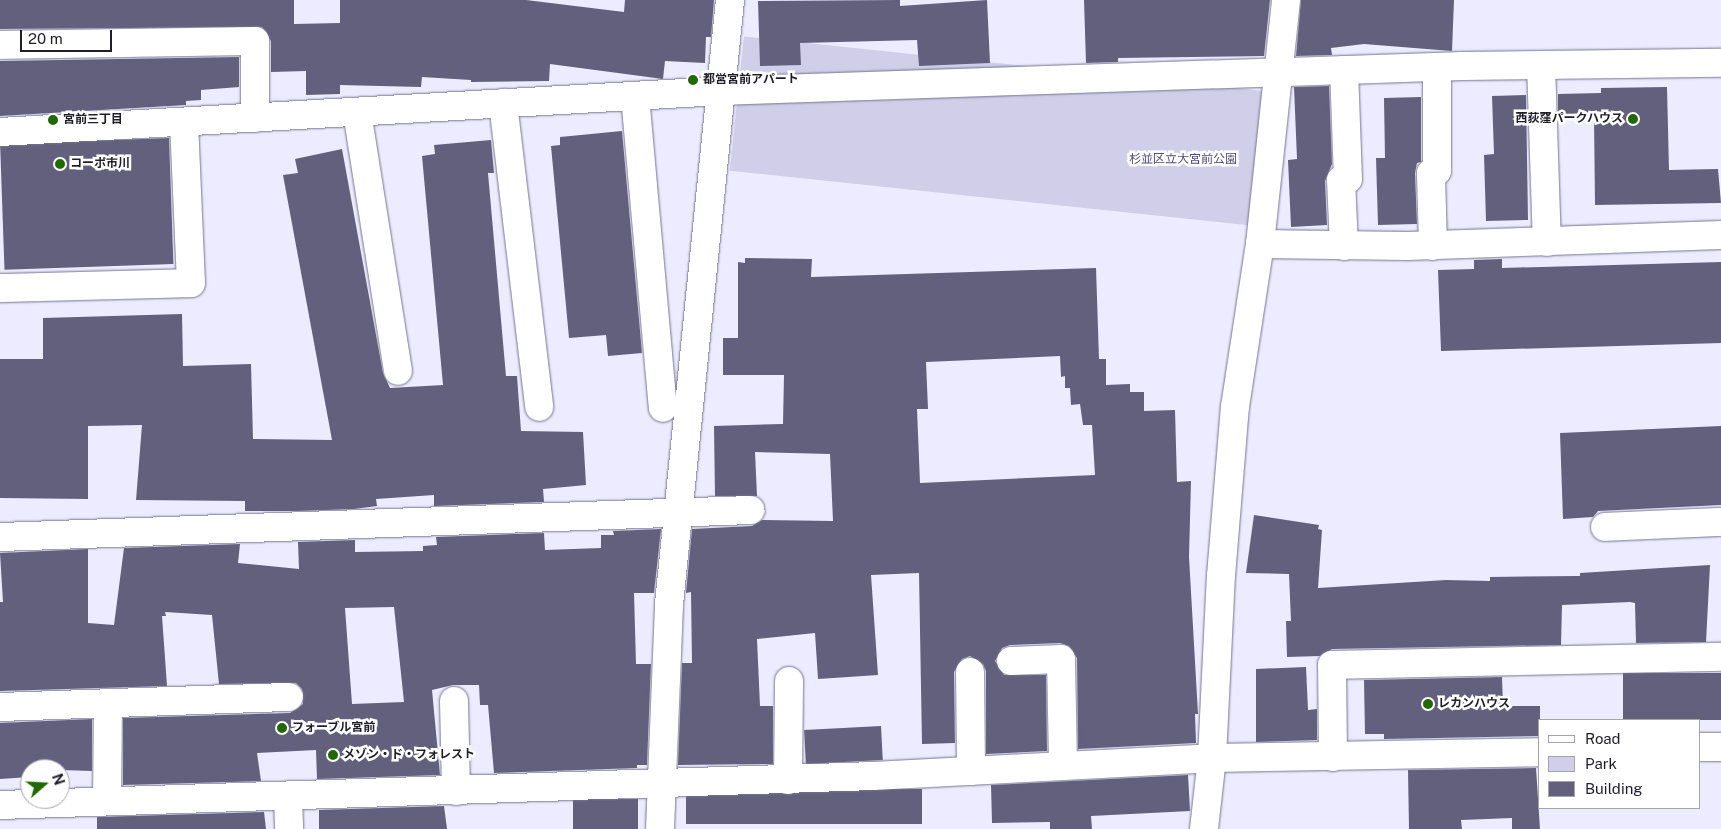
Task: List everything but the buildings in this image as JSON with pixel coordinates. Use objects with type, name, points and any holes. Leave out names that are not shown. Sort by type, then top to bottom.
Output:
[{"type":"street","points":[[660,829],[669,604],[719,91],[730,0]]},
{"type":"street","points":[[1204,829],[1212,758],[1221,576],[1236,407],[1260,244],[1286,0]]},
{"type":"street","points":[[0,45],[255,41],[255,118]]},
{"type":"street","points":[[0,132],[719,91],[1450,67],[1721,63]]},
{"type":"street","points":[[1541,65],[1547,242]]},
{"type":"street","points":[[1433,246],[1431,173],[1437,171],[1450,67]]},
{"type":"street","points":[[1344,70],[1348,179],[1341,180],[1344,246]]},
{"type":"street","points":[[635,96],[663,408]]},
{"type":"street","points":[[503,103],[539,407]]},
{"type":"street","points":[[357,112],[398,371]]},
{"type":"street","points":[[0,288],[191,284],[184,122]]},
{"type":"street","points":[[1260,244],[1433,246],[1721,235]]},
{"type":"street","points":[[0,537],[750,510]]},
{"type":"street","points":[[1605,527],[1721,522]]},
{"type":"street","points":[[1333,757],[1332,665],[1721,657]]},
{"type":"street","points":[[1011,661],[1061,659],[1064,766]]},
{"type":"street","points":[[970,672],[971,771]]},
{"type":"street","points":[[788,780],[789,681]]},
{"type":"street","points":[[0,706],[289,697]]},
{"type":"street","points":[[454,701],[456,791]]},
{"type":"street","points":[[107,800],[108,703]]},
{"type":"street","points":[[1701,747],[1721,747]]},
{"type":"street","points":[[0,805],[107,800],[288,797],[788,780],[1212,758],[1538,752]]},
{"type":"street","points":[[288,797],[289,829]]},
{"type":"green space","name":"杉並区立大宮前公園","points":[[744,36],[1263,91],[1249,225],[730,171]]},
{"type":"place","name":"都営宮前アパート","points":[[693,80]]},
{"type":"place","name":"西荻窪パークハウス","points":[[1633,119]]},
{"type":"place","name":"宮前三丁目","points":[[53,120]]},
{"type":"place","name":"コーポ市川","points":[[60,164]]},
{"type":"place","name":"レカンハウス","points":[[1428,704]]},
{"type":"place","name":"フォーブル宮前","points":[[282,728]]},
{"type":"place","name":"メゾン・ド・フォレスト","points":[[333,755]]}]
